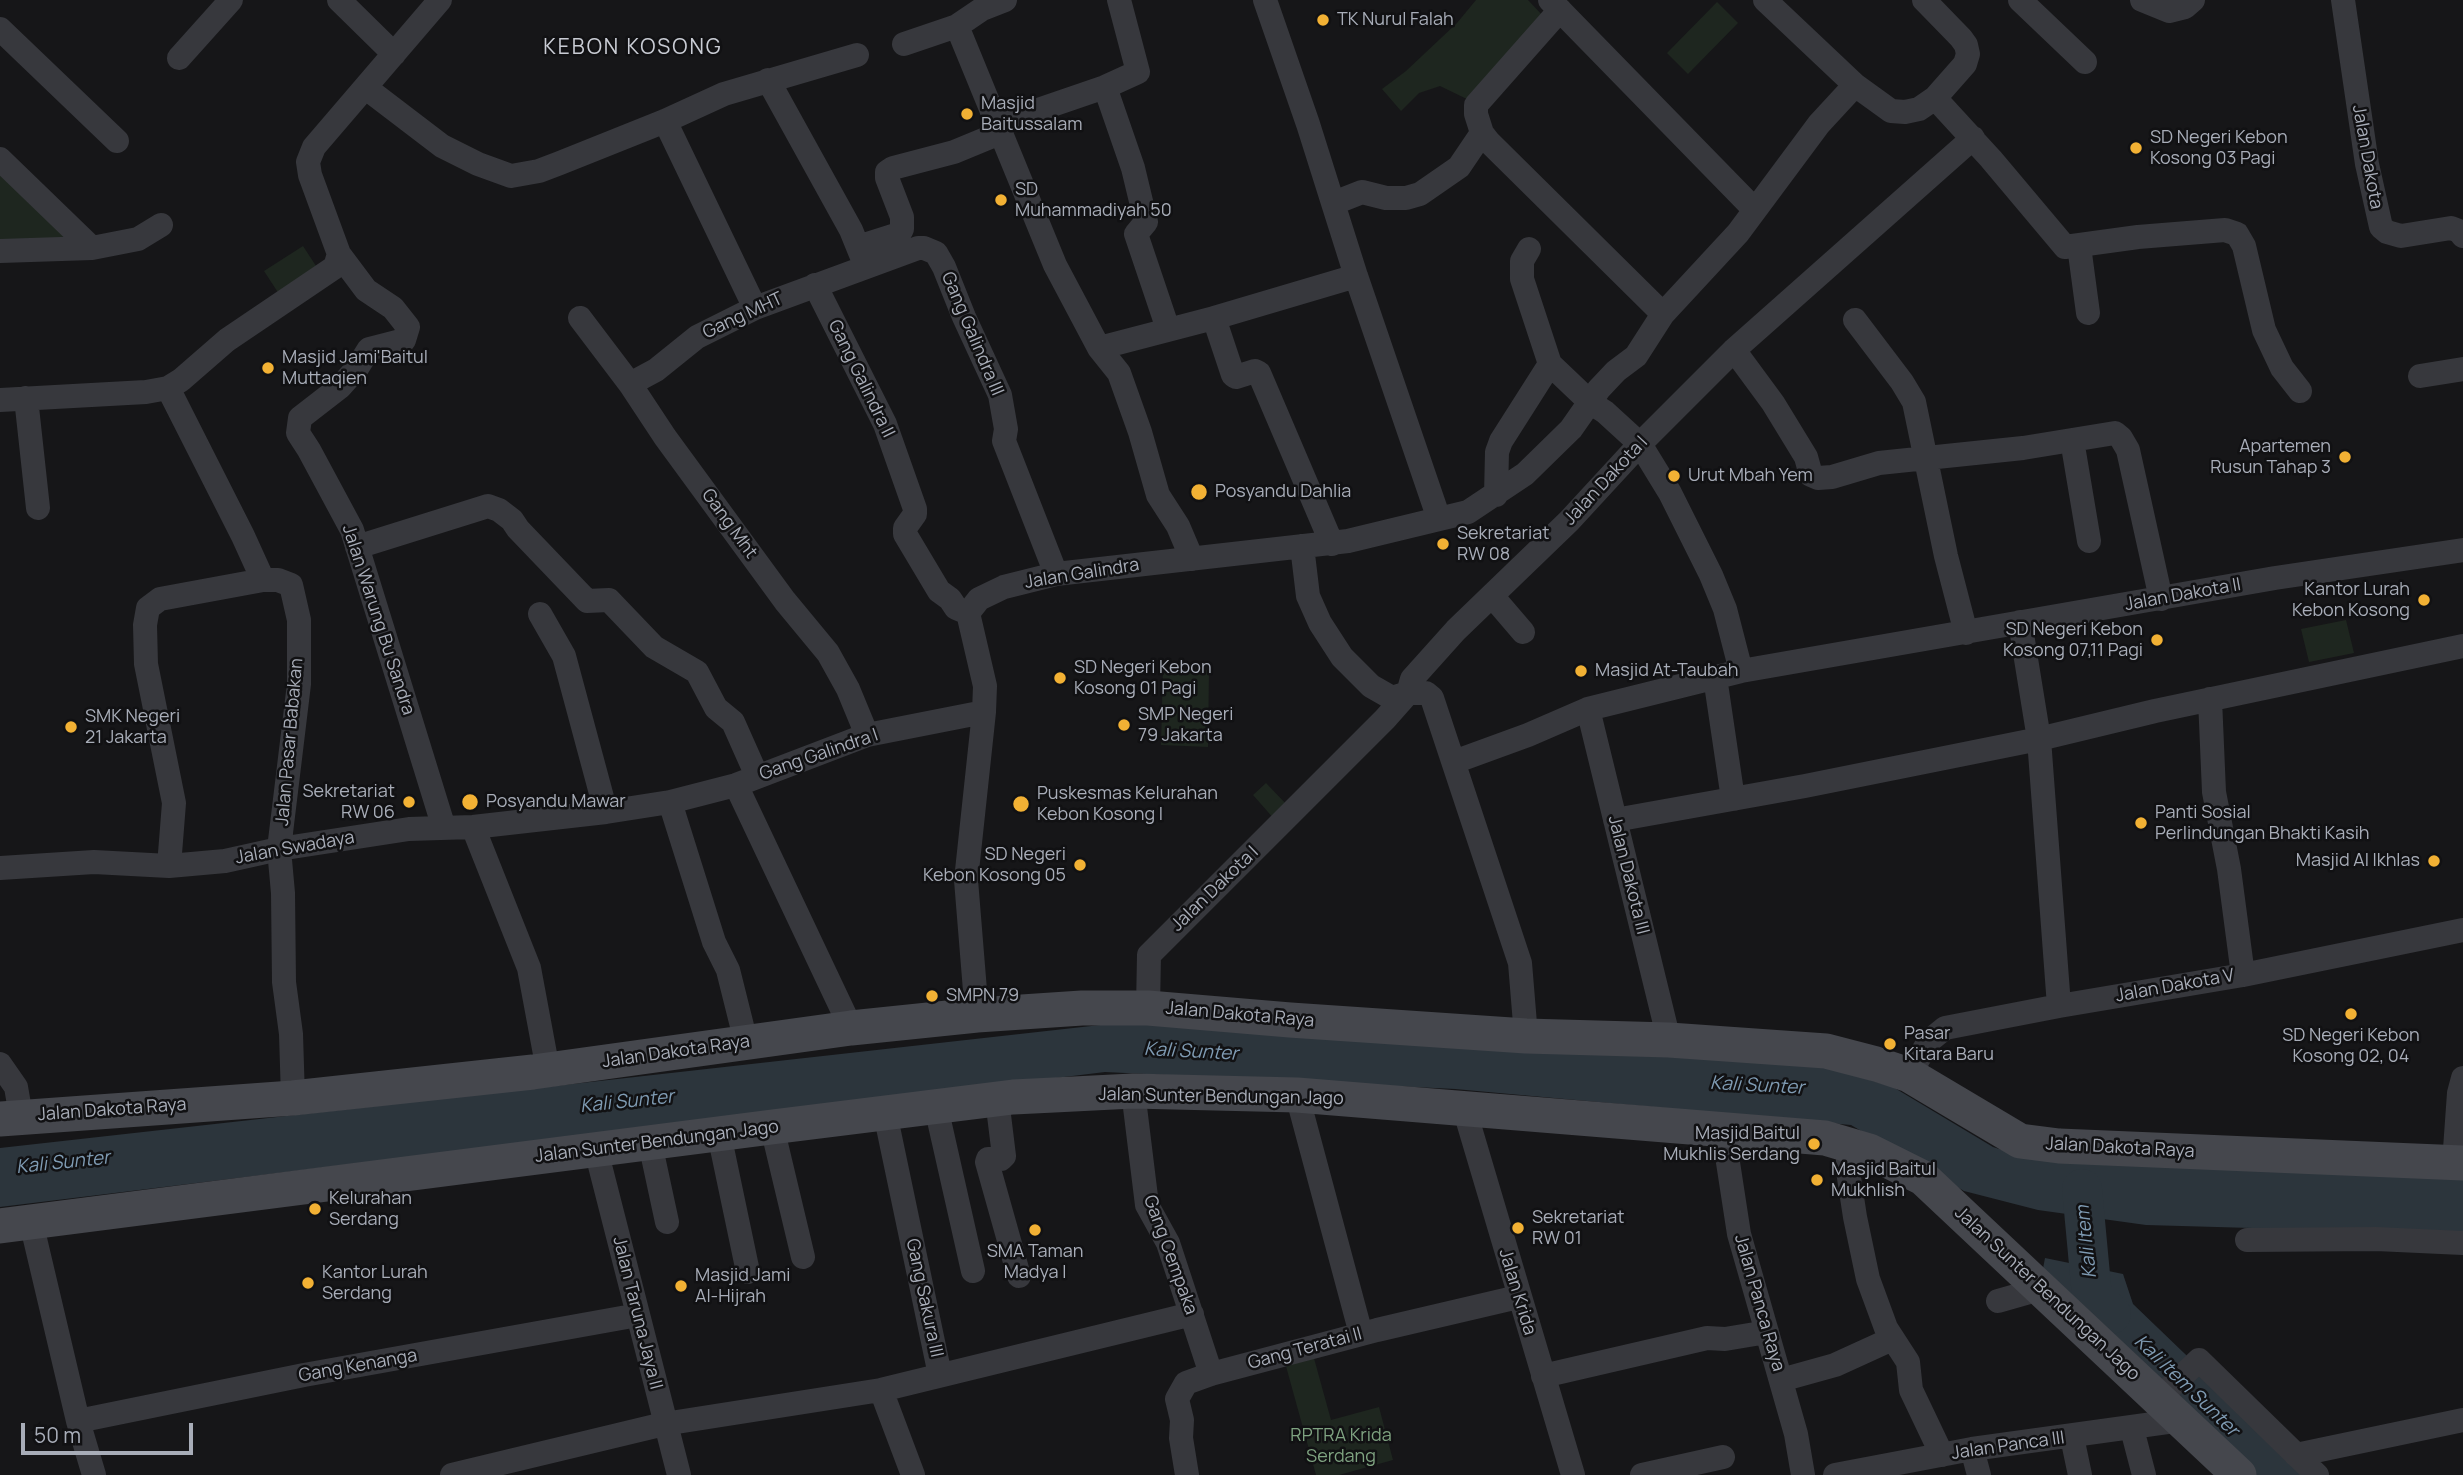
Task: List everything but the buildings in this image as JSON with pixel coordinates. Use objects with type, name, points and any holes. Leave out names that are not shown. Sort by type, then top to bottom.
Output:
[{"type":"street","points":[[179,58],[231,0]]},
{"type":"street","points":[[339,0],[394,54]]},
{"type":"street","points":[[0,400],[146,392],[168,388],[228,340],[335,267],[339,254],[310,175],[308,162],[314,147],[440,0]]},
{"type":"street","points":[[904,44],[957,26],[982,9],[1004,0]]},
{"type":"street","points":[[999,129],[1138,72],[1119,0]]},
{"type":"street","points":[[1265,0],[1439,519]]},
{"type":"street","points":[[1765,0],[1855,85],[1891,111],[1905,112],[1919,109],[1935,98],[1965,64],[1968,54],[1966,45],[1924,0]]},
{"type":"street","points":[[2020,0],[2085,62]]},
{"type":"street","points":[[2142,0],[2169,11],[2185,7],[2193,0]]},
{"type":"street","name":"Jalan Dakota","points":[[2343,0],[2367,164],[2381,227],[2401,236],[2452,228],[2463,236]]},
{"type":"street","points":[[1663,314],[1497,151],[1482,133],[1476,105],[1555,5],[1755,210]]},
{"type":"street","points":[[957,26],[1055,265],[1099,348],[1119,373],[1158,495],[1178,526],[1192,559]]},
{"type":"street","points":[[0,29],[117,141]]},
{"type":"street","points":[[366,88],[442,146],[478,164],[511,176],[549,167],[665,121],[724,94],[857,55]]},
{"type":"street","points":[[768,80],[851,230],[862,258]]},
{"type":"street","name":"Jalan Galindra","points":[[968,613],[979,600],[1004,587],[1056,574],[1332,544],[1468,512],[1525,474],[1571,429],[1616,371],[1636,356],[1663,314],[1681,297],[1755,210],[1819,124],[1855,85]]},
{"type":"street","points":[[1105,87],[1133,168],[1146,222],[1136,234],[1168,329]]},
{"type":"street","points":[[1935,98],[1973,138],[2063,246],[2225,230],[2237,234],[2244,246],[2264,330],[2282,368],[2300,391]]},
{"type":"street","name":"Gang Mht","points":[[665,121],[755,308]]},
{"type":"street","name":"Gang MHT","points":[[630,384],[656,370],[696,337],[755,308],[815,285],[899,234],[902,217],[887,172],[893,168],[954,152],[999,129]]},
{"type":"street","points":[[1334,203],[1362,192],[1386,198],[1406,198],[1420,194],[1459,167],[1482,133]]},
{"type":"street","name":"Jalan Dakota I","points":[[1149,1007],[1149,955],[1318,788],[1408,693],[1412,680],[1456,630],[1569,521],[1640,444],[1734,350],[1973,138]]},
{"type":"street","points":[[0,159],[92,248]]},
{"type":"street","points":[[0,251],[92,248],[138,239],[161,225]]},
{"type":"street","points":[[2079,246],[2088,313]]},
{"type":"street","name":"Gang MHT","points":[[862,258],[918,248],[936,253]]},
{"type":"street","points":[[1529,249],[1521,261],[1521,279],[1550,363],[1591,403],[1640,444],[1670,493],[1711,575],[1725,609],[1741,671]]},
{"type":"street","name":"Gang Galindra III","points":[[936,253],[1000,396],[1006,429],[1004,441],[1056,574]]},
{"type":"street","name":"Jalan Warung Bu Sandra","points":[[339,254],[366,290],[393,308],[408,327],[404,340],[369,349],[340,387],[300,418],[298,433],[346,519],[357,547],[444,828]]},
{"type":"street","points":[[1099,348],[1214,318],[1356,276]]},
{"type":"street","name":"Gang Galindra II","points":[[815,285],[885,424],[915,509],[915,514],[905,528],[905,534],[939,591],[950,599],[956,608],[968,613]]},
{"type":"street","name":"Gang Mht","points":[[580,318],[769,579],[828,653],[849,689],[867,735]]},
{"type":"street","points":[[1214,318],[1233,375],[1236,377],[1255,371],[1259,373],[1332,544]]},
{"type":"street","points":[[1855,320],[1914,402],[1946,556],[1966,633]]},
{"type":"street","points":[[1734,350],[1773,403],[1805,457],[1811,475],[1818,478],[1832,477],[1879,463],[2116,433],[2124,442],[2161,599]]},
{"type":"street","points":[[1496,495],[1497,452],[1501,441],[1550,363]]},
{"type":"street","points":[[2420,376],[2463,369]]},
{"type":"street","points":[[168,388],[263,580],[160,598],[148,608],[145,625],[146,664],[174,803],[169,866]]},
{"type":"street","points":[[26,398],[38,508]]},
{"type":"street","points":[[2072,440],[2089,541]]},
{"type":"street","points":[[357,547],[488,506],[499,510],[512,520],[587,601],[609,600],[654,647],[697,672],[716,708],[733,722],[747,780],[851,1028]]},
{"type":"street","points":[[1302,546],[1308,596],[1320,623],[1342,657],[1371,685],[1392,698],[1408,693],[1426,693],[1432,698],[1520,963],[1526,1035]]},
{"type":"street","name":"Jalan Dakota II","points":[[1454,762],[1528,735],[1588,709],[1741,671],[2275,578],[2463,550]]},
{"type":"street","name":"Jalan Pasar Babakan","points":[[263,580],[278,580],[291,585],[299,620],[299,684],[279,849]]},
{"type":"street","points":[[1493,597],[1523,632]]},
{"type":"street","points":[[968,613],[985,686],[966,880],[977,1015]]},
{"type":"street","points":[[540,614],[564,656],[606,812]]},
{"type":"street","points":[[2020,622],[2039,739],[2059,1006]]},
{"type":"street","points":[[1615,820],[2039,739],[2210,699],[2463,646]]},
{"type":"street","points":[[1715,677],[1733,799]]},
{"type":"street","points":[[2210,699],[2214,792],[2229,869],[2243,975]]},
{"type":"street","name":"Jalan Dakota III","points":[[1588,709],[1669,1040]]},
{"type":"street","name":"Gang Galindra I","points":[[747,780],[867,735],[984,712]]},
{"type":"street","name":"Jalan Swadaya","points":[[0,868],[94,862],[169,866],[225,861],[279,849],[409,830],[473,827],[606,812],[670,802],[747,780]]},
{"type":"street","points":[[670,802],[714,942],[728,970],[746,1042]]},
{"type":"street","points":[[473,827],[529,968],[548,1070]]},
{"type":"street","points":[[279,849],[283,893],[284,982],[291,1034],[293,1098]]},
{"type":"street","name":"Jalan Dakota V","points":[[1909,1075],[1929,1041],[1945,1028],[2243,975],[2463,930]]},
{"type":"street","name":"Jalan Dakota Raya","points":[[10,1118],[293,1098],[548,1070],[851,1028],[977,1015],[1082,1008],[1149,1007],[1290,1020],[1826,1051],[1876,1063],[1909,1075],[2020,1141],[2059,1146],[2458,1163]]},
{"type":"street","points":[[0,1065],[16,1087],[10,1118]]},
{"type":"street","points":[[2458,1163],[2459,1093],[2463,1078]]},
{"type":"street","name":"Jalan Sunter Bendungan Jago","points":[[15,1224],[997,1099],[1133,1091],[1297,1095],[1772,1133],[1848,1143],[1923,1178],[2239,1475]]},
{"type":"street","name":"Gang Cempaka","points":[[1133,1091],[1147,1205],[1168,1242],[1210,1374]]},
{"type":"street","points":[[1297,1095],[1362,1334]]},
{"type":"street","points":[[997,1099],[1004,1156],[1001,1159],[988,1159],[987,1162],[1019,1276]]},
{"type":"street","points":[[936,1107],[973,1272]]},
{"type":"street","name":"Jalan Krida","points":[[1464,1108],[1573,1475]]},
{"type":"street","name":"Gang Sakura III","points":[[452,1475],[664,1424],[881,1390],[940,1375],[885,1113]]},
{"type":"street","points":[[772,1127],[803,1257]]},
{"type":"street","name":"Jalan Panca Raya","points":[[1723,1130],[1739,1234],[1796,1434],[1803,1475]]},
{"type":"street","points":[[719,1133],[748,1272]]},
{"type":"street","points":[[650,1143],[667,1222]]},
{"type":"street","points":[[1848,1143],[1848,1171],[1854,1217],[1872,1290],[1892,1339],[1908,1362],[1911,1390],[1942,1455]]},
{"type":"street","name":"Jalan Taruna Jaya II","points":[[596,1150],[679,1475]]},
{"type":"street","points":[[15,1224],[94,1475]]},
{"type":"street","points":[[2248,1240],[2376,1239],[2463,1243]]},
{"type":"street","points":[[1998,1301],[2040,1289]]},
{"type":"street","name":"Gang Teratai II","points":[[1187,1475],[1181,1438],[1182,1420],[1177,1399],[1186,1383],[1210,1374],[1362,1334],[1518,1297]]},
{"type":"street","points":[[940,1375],[1192,1314]]},
{"type":"street","name":"Gang Kenanga","points":[[78,1421],[304,1375],[638,1315]]},
{"type":"street","points":[[1543,1376],[1665,1350],[1707,1338],[1725,1339],[1767,1332]]},
{"type":"street","points":[[1781,1380],[1835,1365],[1892,1339]]},
{"type":"street","points":[[2167,1405],[2199,1360],[2317,1475]]},
{"type":"street","points":[[881,1390],[913,1475]]},
{"type":"street","name":"Jalan Panca III","points":[[1835,1475],[1972,1449],[2132,1429],[2167,1405]]},
{"type":"street","points":[[2297,1455],[2463,1420]]},
{"type":"street","points":[[2132,1429],[2144,1475]]},
{"type":"street","points":[[2073,1437],[2080,1475]]},
{"type":"street","points":[[1972,1449],[1979,1475]]},
{"type":"street","points":[[1642,1475],[1723,1457]]},
{"type":"green space","points":[[1476,0],[1528,0],[1544,17],[1473,102],[1440,86],[1419,93],[1401,111],[1382,89],[1406,71],[1457,23]]},
{"type":"green space","points":[[1717,2],[1738,23],[1688,74],[1667,53]]},
{"type":"green space","points":[[0,166],[75,238],[0,240]]},
{"type":"green space","points":[[303,246],[318,269],[279,294],[264,271]]},
{"type":"green space","points":[[2346,620],[2354,653],[2309,662],[2301,629]]},
{"type":"green space","points":[[1163,668],[1209,670],[1208,747],[1161,745]]},
{"type":"green space","points":[[1266,783],[1289,807],[1275,820],[1253,795]]},
{"type":"green space","name":"RPTRA Krida Serdang","points":[[1312,1351],[1331,1420],[1379,1407],[1393,1460],[1339,1475],[1316,1475],[1284,1359]]},
{"type":"water","name":"Kali Sunter","points":[[1127,1022],[1827,1067],[1893,1087],[1993,1147],[2031,1159],[2463,1177],[2463,1234],[2146,1225],[2038,1210],[1964,1191],[1851,1125],[1455,1089],[1105,1072],[0,1207],[0,1148]]},
{"type":"water","name":"Kali Item Sunter","points":[[2045,1258],[2123,1274],[2133,1304],[2311,1475],[2253,1475],[2042,1274]]},
{"type":"waterway","name":"Kali Item","points":[[2082,1189],[2092,1296],[2111,1314]]},
{"type":"place","name":"TK Nurul Falah","points":[[1323,20]]},
{"type":"place","name":"Masjid Baitussalam","points":[[967,114]]},
{"type":"place","name":"SD Negeri Kebon Kosong 03 Pagi","points":[[2136,148]]},
{"type":"place","name":"SD Muhammadiyah 50","points":[[1001,200]]},
{"type":"place","name":"Masjid Jami'Baitul Muttaqien","points":[[268,368]]},
{"type":"place","name":"Apartemen Rusun Tahap 3","points":[[2345,457]]},
{"type":"place","name":"Urut Mbah Yem","points":[[1674,476]]},
{"type":"place","name":"Posyandu Dahlia","points":[[1199,492]]},
{"type":"place","name":"Sekretariat RW 08","points":[[1443,544]]},
{"type":"place","name":"Kantor Lurah Kebon Kosong","points":[[2424,600]]},
{"type":"place","name":"SD Negeri Kebon Kosong 07,11 Pagi","points":[[2157,640]]},
{"type":"place","name":"Masjid At-Taubah","points":[[1581,671]]},
{"type":"place","name":"SD Negeri Kebon Kosong 01 Pagi","points":[[1060,678]]},
{"type":"place","name":"SMP Negeri 79 Jakarta","points":[[1124,725]]},
{"type":"place","name":"SMK Negeri 21 Jakarta","points":[[71,727]]},
{"type":"place","name":"Sekretariat RW 06","points":[[409,802]]},
{"type":"place","name":"Posyandu Mawar","points":[[470,802]]},
{"type":"place","name":"Puskesmas Kelurahan Kebon Kosong I","points":[[1021,804]]},
{"type":"place","name":"Panti Sosial Perlindungan Bhakti Kasih","points":[[2141,823]]},
{"type":"place","name":"Masjid Al Ikhlas","points":[[2434,861]]},
{"type":"place","name":"SD Negeri Kebon Kosong 05","points":[[1080,865]]},
{"type":"place","name":"SMPN 79","points":[[932,996]]},
{"type":"place","name":"SD Negeri Kebon Kosong 02, 04","points":[[2351,1014]]},
{"type":"place","name":"Pasar Kitara Baru","points":[[1890,1044]]},
{"type":"place","name":"Masjid Baitul Mukhlis Serdang","points":[[1814,1144]]},
{"type":"place","name":"Masjid Baitul Mukhlish","points":[[1817,1180]]},
{"type":"place","name":"Kelurahan Serdang","points":[[315,1209]]},
{"type":"place","name":"Sekretariat RW 01","points":[[1518,1228]]},
{"type":"place","name":"SMA Taman Madya I","points":[[1035,1230]]},
{"type":"place","name":"Kantor Lurah Serdang","points":[[308,1283]]},
{"type":"place","name":"Masjid Jami Al-Hijrah","points":[[681,1286]]},
{"type":"district","name":"KEBON KOSONG","points":[[633,48]]}]
